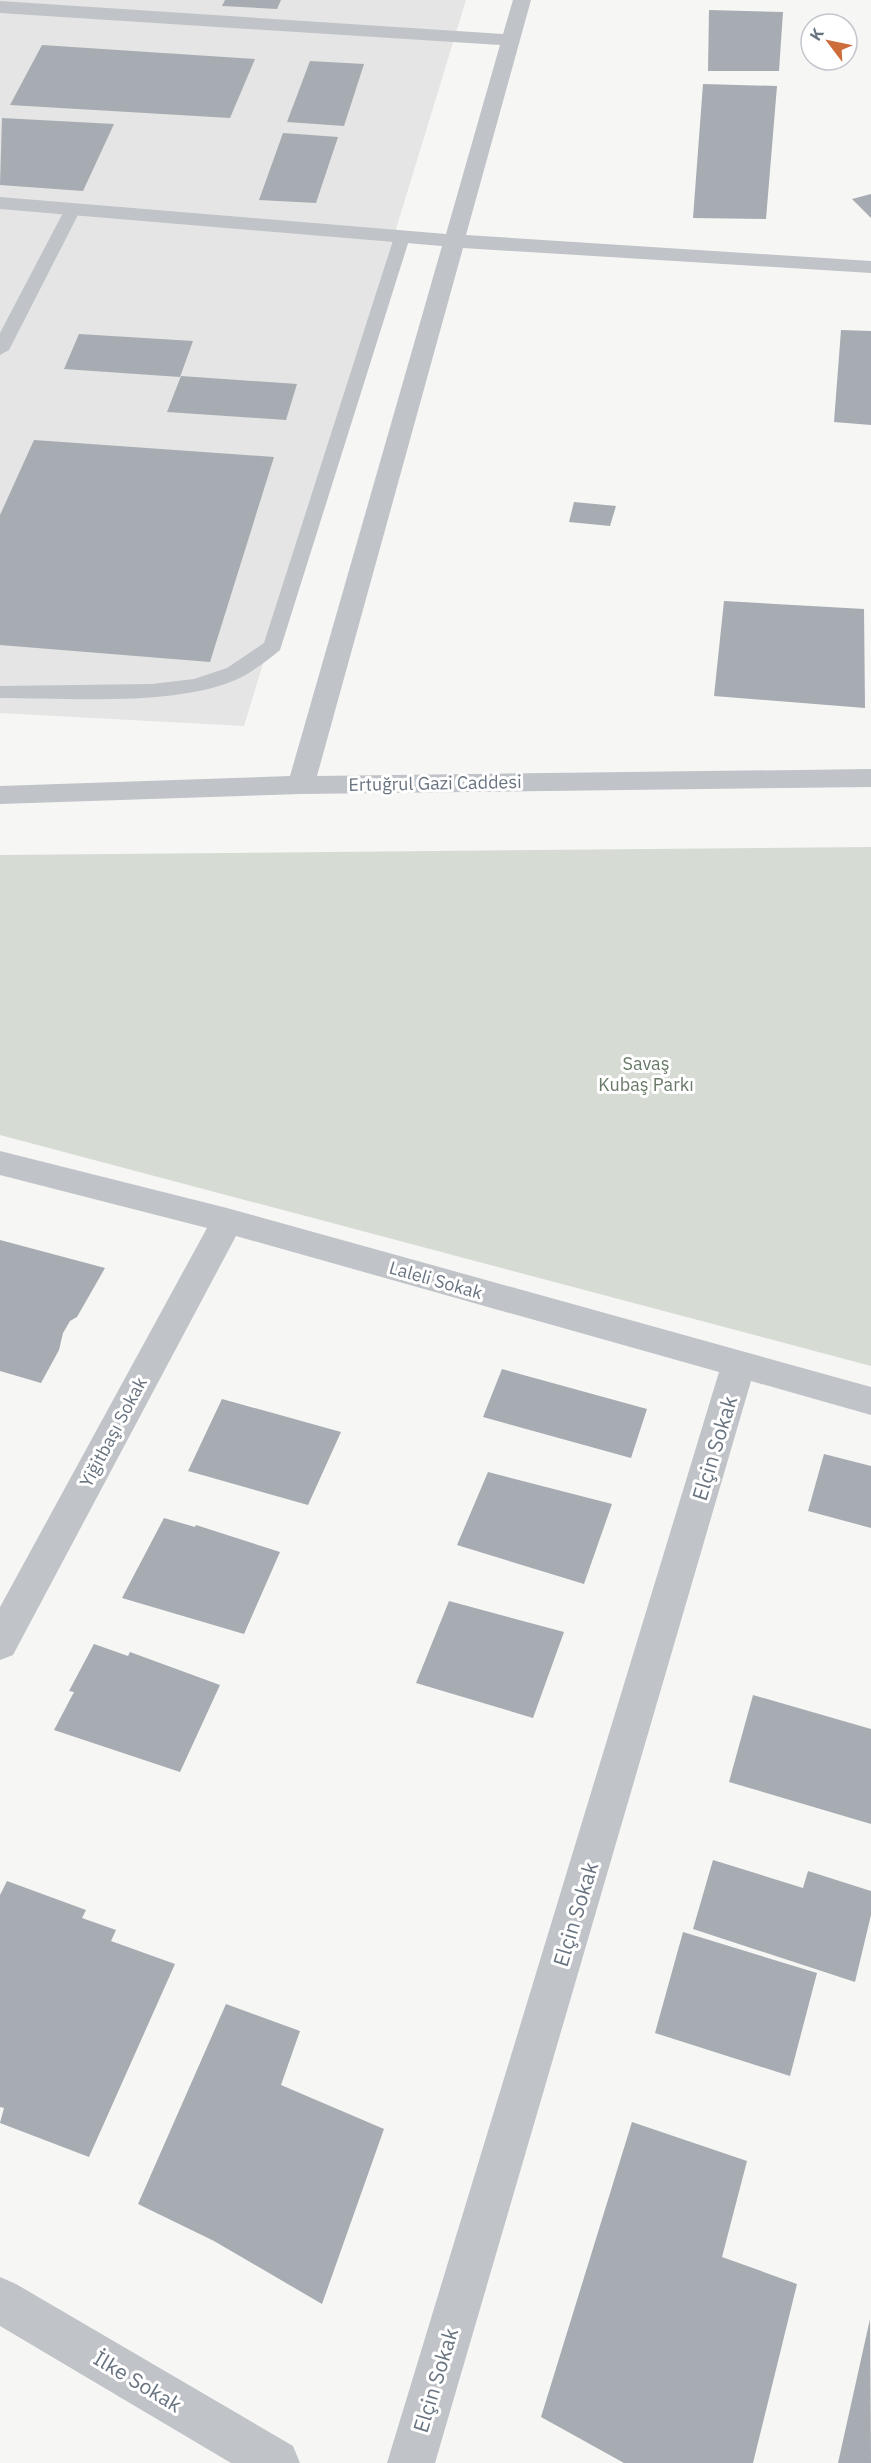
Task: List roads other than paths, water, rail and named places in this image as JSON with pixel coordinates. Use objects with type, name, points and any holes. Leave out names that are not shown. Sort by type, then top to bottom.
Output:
[{"type":"street","points":[[301,784],[522,0]]},
{"type":"street","points":[[0,7],[510,40]]},
{"type":"street","points":[[0,203],[453,241],[871,267]]},
{"type":"street","name":"Ertuğrul Gazi Caddesi","points":[[0,795],[301,784],[871,778]]},
{"type":"street","name":"Laleli Sokak","points":[[0,1163],[227,1221],[871,1401]]},
{"type":"street","name":"Yiğitbaşı Sokak","points":[[0,1643],[227,1221]]},
{"type":"street","name":"Elçin Sokak","points":[[411,2463],[739,1365]]},
{"type":"street","name":"İlke Sokak","points":[[0,2300],[276,2463]]},
{"type":"lane","points":[[0,350],[73,209]]},
{"type":"lane","points":[[0,692],[171,691],[223,678],[245,668],[273,646],[402,237]]},
{"type":"park label","name":"Savaş Kubaş Parkı","points":[[646,1073]]}]
